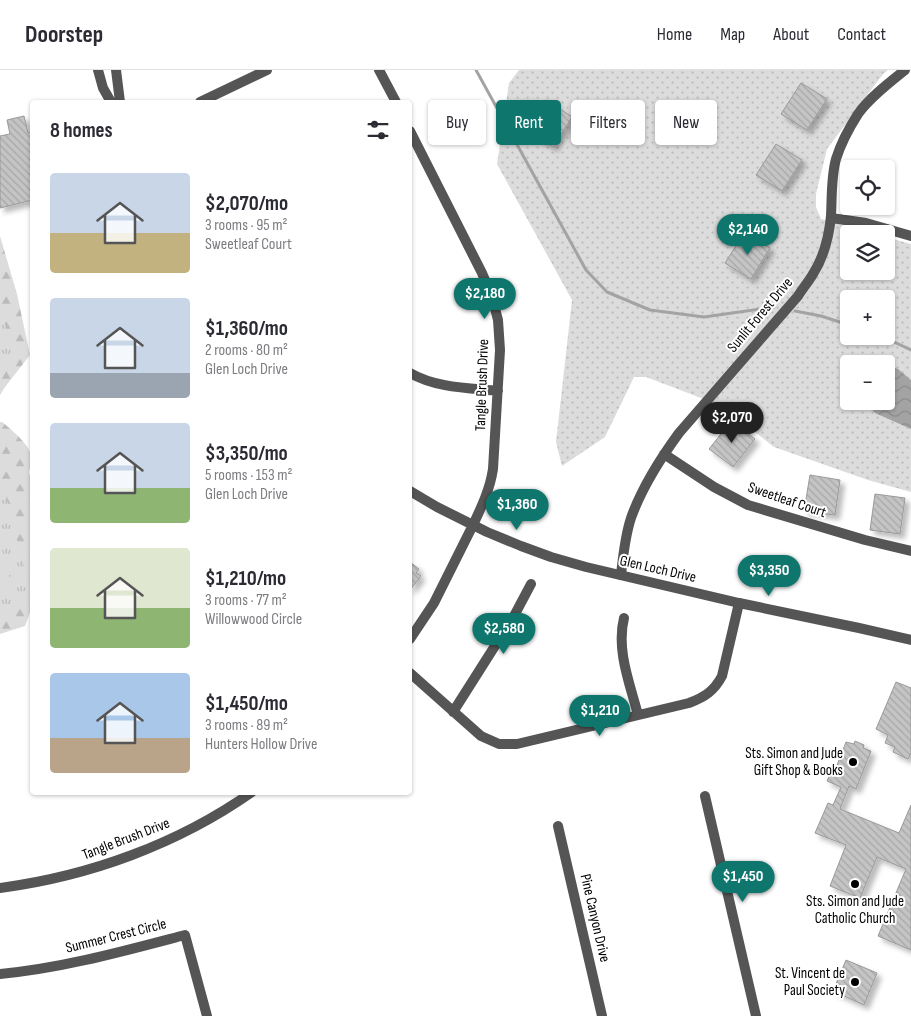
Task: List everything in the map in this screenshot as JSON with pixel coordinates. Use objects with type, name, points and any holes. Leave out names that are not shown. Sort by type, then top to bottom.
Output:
[{"type":"street","points":[[98,70],[103,88],[110,100]]},
{"type":"street","points":[[116,70],[120,100]]},
{"type":"street","points":[[204,100],[267,70]]},
{"type":"street","points":[[379,70],[395,100]]},
{"type":"street","name":"Sunlit Forest Drive","points":[[621,575],[624,548],[631,518],[640,495],[664,454],[679,433],[798,296],[814,273],[828,236],[833,180],[841,146],[859,113],[888,84],[906,70]]},
{"type":"street","name":"Tangle Brush Drive","points":[[412,135],[482,273],[492,297],[498,320],[500,350],[491,482],[473,525],[434,603],[412,636]]},
{"type":"street","points":[[831,218],[866,223],[911,236]]},
{"type":"street","points":[[412,374],[438,384],[498,391]]},
{"type":"street","name":"Sweetleaf Court","points":[[664,454],[714,487],[748,505],[911,552]]},
{"type":"street","name":"Glen Loch Drive","points":[[412,492],[473,525],[551,557],[739,603],[911,640]]},
{"type":"street","points":[[453,712],[514,616],[531,584]]},
{"type":"street","points":[[412,675],[481,736],[499,744],[517,744],[702,698],[717,685],[722,676],[739,603]]},
{"type":"street","points":[[624,618],[621,628],[622,650],[638,715]]},
{"type":"street","name":"Tangle Brush Drive","points":[[0,888],[73,874],[132,855],[190,830],[238,803],[248,795]]},
{"type":"street","points":[[705,796],[756,1016]]},
{"type":"street","name":"Pine Canyon Drive","points":[[558,826],[602,1016]]},
{"type":"street","name":"Summer Crest Circle","points":[[0,974],[30,971],[90,959],[185,935],[207,1016]]},
{"type":"green space","points":[[519,70],[888,70],[883,74],[827,149],[816,194],[816,207],[821,219],[841,225],[840,280],[895,280],[895,240],[911,244],[911,492],[868,480],[774,447],[722,406],[646,377],[634,377],[605,437],[562,466],[556,442],[572,300],[497,164],[500,145],[561,145],[561,100],[506,100],[509,83]]},
{"type":"green space","points":[[0,236],[17,294],[30,355],[0,395]]},
{"type":"green space","points":[[0,308],[17,363],[0,366]]},
{"type":"green space","points":[[0,422],[2,422],[25,443],[30,451],[30,612],[25,626],[0,634]]},
{"type":"green space","points":[[0,472],[30,597],[0,606]]},
{"type":"green space","points":[[0,542],[13,590],[9,596],[0,599]]},
{"type":"water","points":[[895,368],[898,369],[911,380],[911,429],[875,413],[872,410],[895,410]]},
{"type":"building","points":[[801,83],[827,99],[807,130],[781,114]]},
{"type":"building","points":[[561,110],[571,116],[561,134]]},
{"type":"building","points":[[24,116],[28,133],[30,132],[30,200],[0,208],[0,136],[10,134],[7,120]]},
{"type":"building","points":[[776,144],[802,160],[782,191],[756,175]]},
{"type":"building","points":[[745,232],[770,248],[751,279],[725,263]]},
{"type":"building","points":[[732,420],[755,439],[733,467],[709,449]]},
{"type":"building","points":[[810,475],[840,480],[835,515],[804,511]]},
{"type":"building","points":[[875,494],[905,498],[900,534],[870,530]]},
{"type":"building","points":[[412,564],[419,569],[416,573],[421,576],[412,587]]},
{"type":"building","points":[[896,682],[911,688],[911,753],[908,759],[893,752],[895,747],[885,743],[888,735],[876,729]]},
{"type":"building","points":[[855,741],[864,745],[863,748],[871,751],[856,789],[849,786],[840,809],[899,833],[911,805],[911,950],[878,936],[906,869],[877,857],[860,898],[830,886],[846,845],[815,833],[828,803],[833,805],[841,787],[827,781],[831,772],[834,773],[846,742],[854,744]]},
{"type":"building","name":"St. Vincent de Paul Society","points":[[846,960],[877,973],[864,1005],[833,991]]},
{"type":"waterway","points":[[476,70],[586,270],[607,292],[650,310],[704,317],[774,307]]},
{"type":"waterway","points":[[795,311],[840,322]]},
{"type":"waterway","points":[[895,343],[911,350]]},
{"type":"place","name":"Sts. Simon and Jude Gift Shop & Books","points":[[853,762]]},
{"type":"place","name":"Sts. Simon and Jude Catholic Church","points":[[855,884]]},
{"type":"place","name":"St. Vincent de Paul Society","points":[[855,982]]}]
